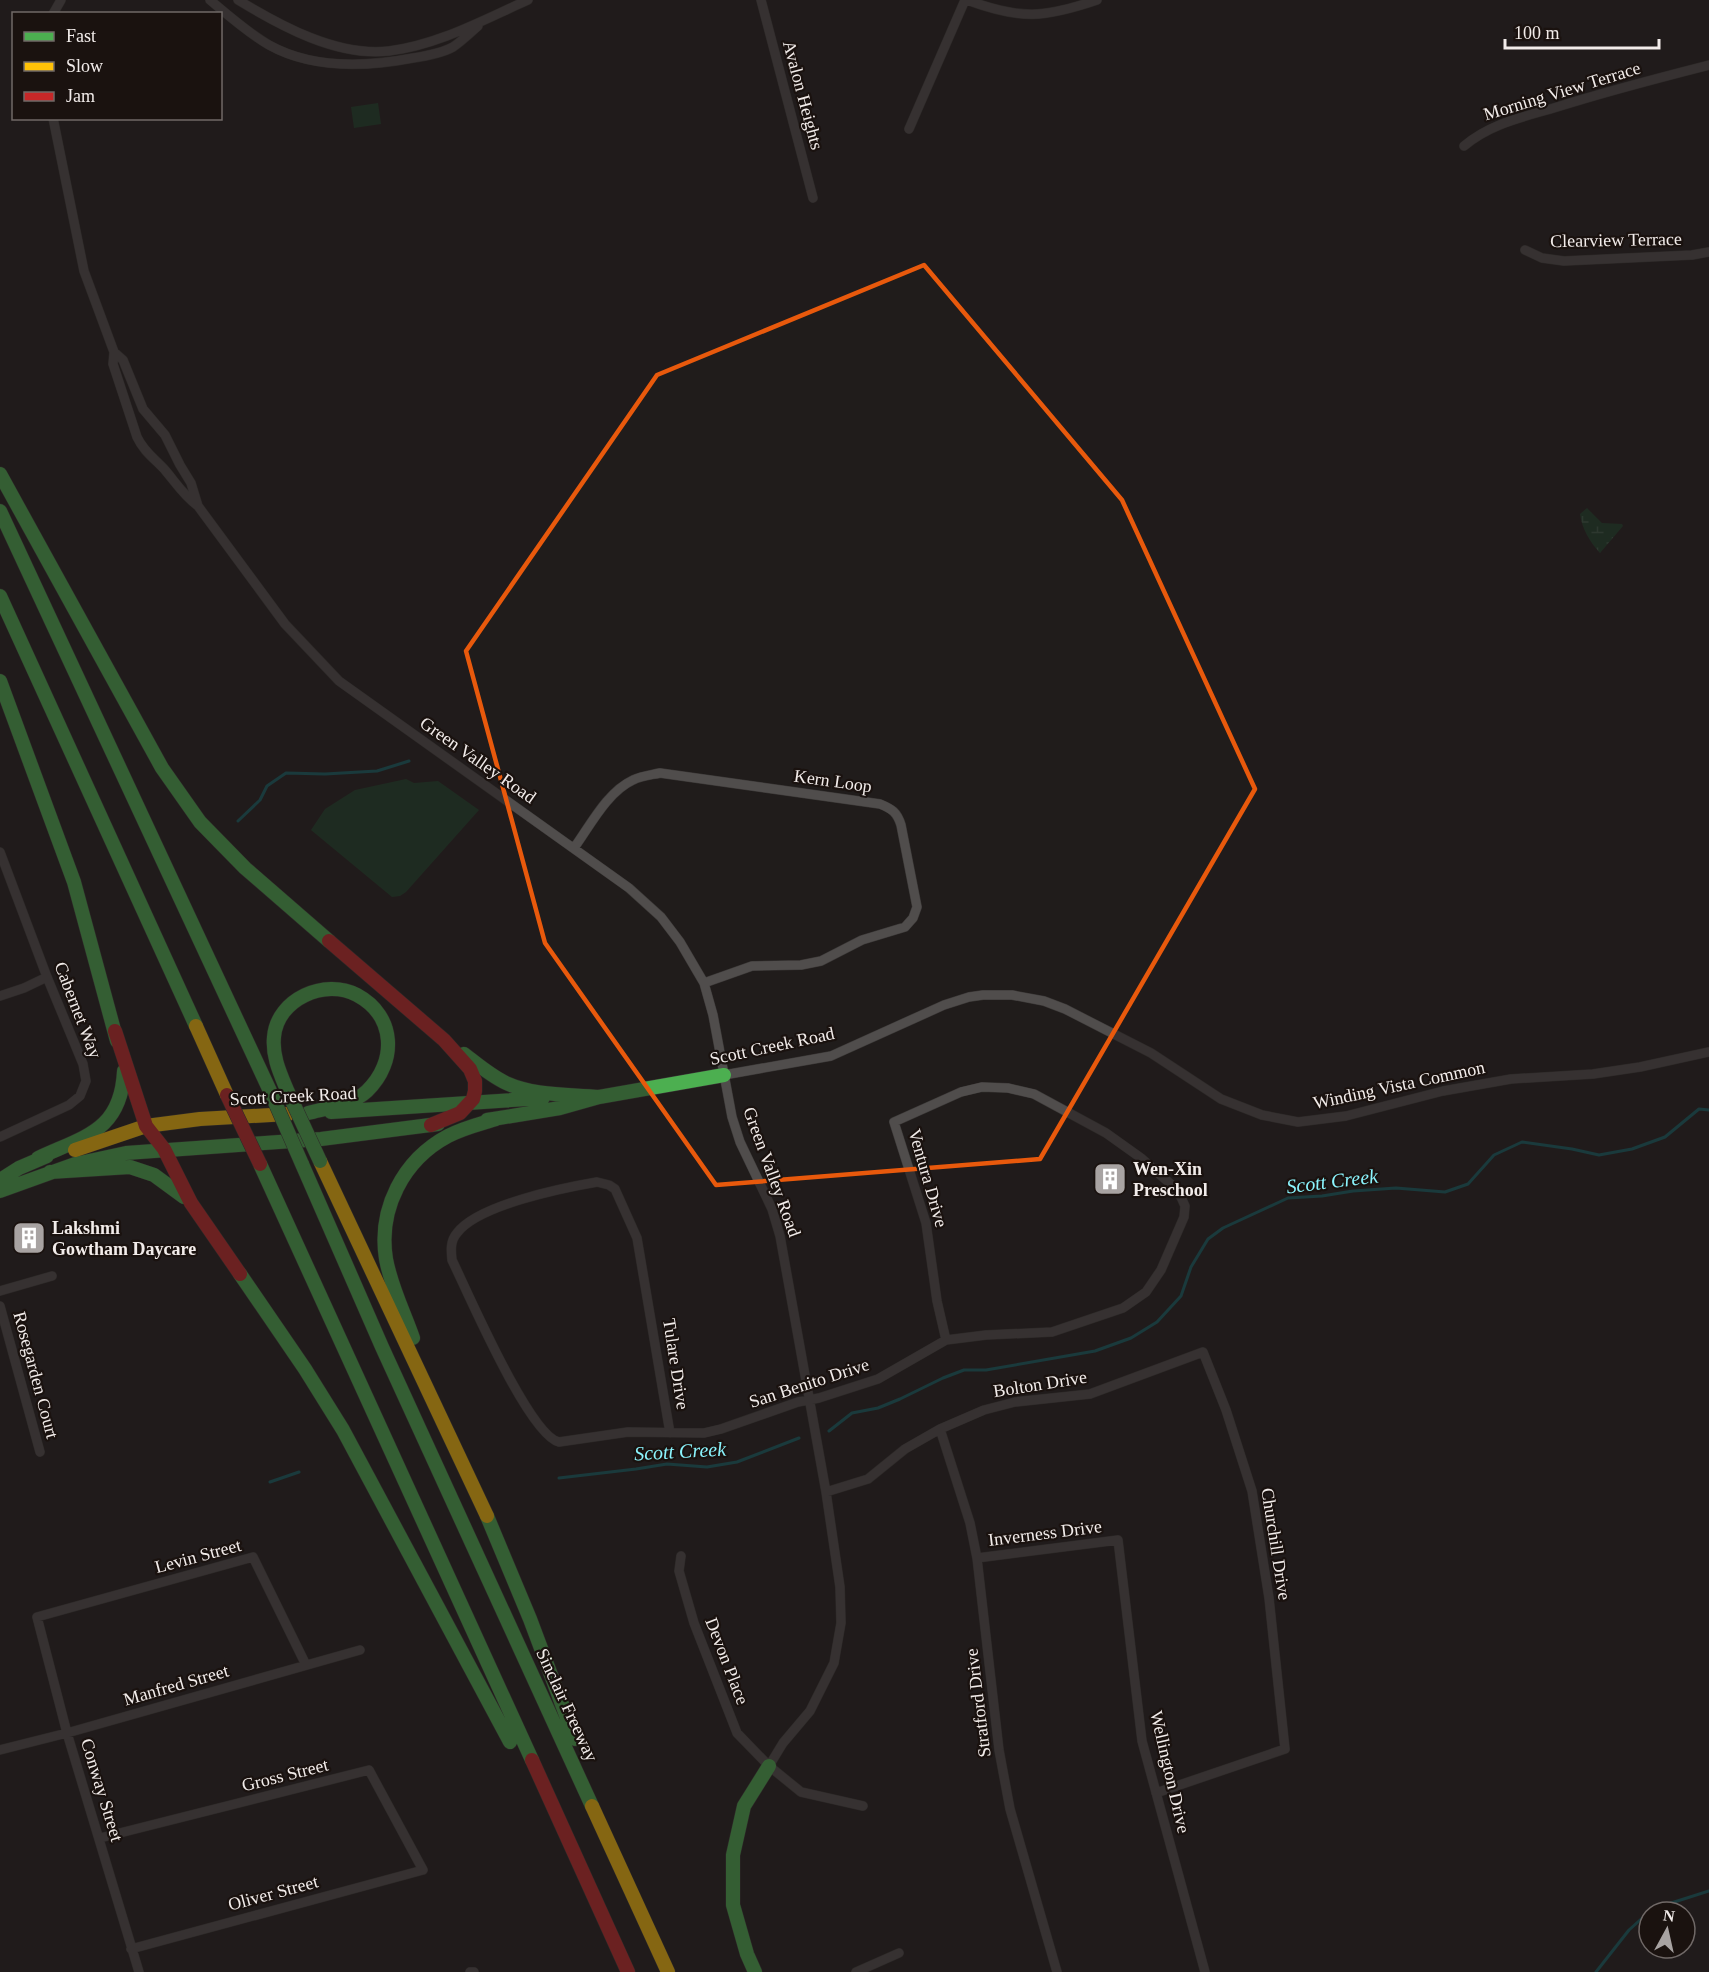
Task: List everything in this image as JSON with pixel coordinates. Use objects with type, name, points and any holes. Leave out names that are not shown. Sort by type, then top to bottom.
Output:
[{"type":"main road","points":[[0,474],[150,748],[187,805],[214,838],[245,868],[444,1040],[493,1076],[512,1085],[533,1090],[599,1097]]},
{"type":"main road","name":"Sinclair Freeway","points":[[0,511],[270,1091],[382,1347],[668,1972]]},
{"type":"main road","points":[[0,596],[222,1096]]},
{"type":"main road","points":[[0,622],[281,1222],[337,1330],[628,1972]]},
{"type":"main road","points":[[0,681],[74,882],[115,1031],[125,1080],[122,1099],[112,1118],[94,1133],[38,1158]]},
{"type":"main road","points":[[308,1113],[357,1097],[376,1083],[383,1073],[389,1045],[384,1020],[376,1009],[356,993],[331,988],[308,994],[288,1007],[277,1024],[273,1044],[277,1065],[384,1300],[500,1545],[582,1760],[590,1799]]},
{"type":"main road","points":[[115,1031],[146,1126],[164,1149],[191,1203],[305,1369],[343,1430],[514,1749]]},
{"type":"main road","points":[[431,1125],[458,1116],[471,1102],[475,1086],[470,1069],[444,1040]]},
{"type":"main road","name":"Scott Creek Road","points":[[0,1191],[50,1172],[101,1158],[164,1149],[321,1139],[496,1119],[560,1108],[599,1097],[724,1075]]},
{"type":"main road","name":"Scott Creek Road","points":[[0,1180],[38,1158],[72,1151],[146,1126],[200,1119],[553,1097],[599,1097]]},
{"type":"main road","points":[[457,1451],[390,1273],[385,1247],[385,1222],[396,1186],[419,1156],[442,1139],[496,1119]]},
{"type":"main road","points":[[50,1172],[118,1167],[136,1169],[154,1175],[191,1203]]},
{"type":"main road","points":[[281,1222],[319,1316],[388,1472],[614,1972]]},
{"type":"main road","points":[[755,1972],[747,1954],[733,1905],[733,1855],[744,1806],[769,1766]]},
{"type":"street","points":[[210,0],[270,45],[300,58],[331,63],[388,63],[426,56],[453,47],[485,21]]},
{"type":"street","points":[[238,0],[284,26],[311,38],[368,51],[389,51],[417,45],[485,21],[528,0]]},
{"type":"street","name":"Avalon Heights","points":[[761,0],[813,198]]},
{"type":"street","points":[[909,129],[966,0],[1003,12],[1023,15],[1062,12],[1097,0]]},
{"type":"street","name":"Morning View Terrace","points":[[1464,146],[1492,127],[1596,95],[1709,65]]},
{"type":"street","points":[[53,120],[84,271],[114,352],[113,364],[134,427],[142,447],[181,491],[198,506]]},
{"type":"street","name":"Clearview Terrace","points":[[1525,250],[1542,258],[1564,261],[1709,252]]},
{"type":"street","points":[[114,352],[123,360],[139,400],[174,451],[191,483],[198,506]]},
{"type":"street","points":[[134,427],[138,418],[150,418]]},
{"type":"street","points":[[160,465],[167,465],[171,462],[174,451]]},
{"type":"street","name":"Green Valley Road","points":[[198,506],[285,624],[339,681],[629,888],[661,917],[680,942],[704,983],[713,1016],[732,1117],[740,1142],[771,1209],[780,1236],[826,1492],[840,1587],[841,1623],[834,1663],[810,1711],[783,1743],[769,1766]]},
{"type":"street","name":"Kern Loop","points":[[574,848],[619,788],[633,780],[660,773],[880,804],[893,809],[901,825],[917,907],[913,918],[904,927],[862,940],[821,961],[801,965],[752,966],[704,983]]},
{"type":"street","name":"Cabernet Way","points":[[0,852],[2,867],[84,1064],[86,1081],[80,1096],[69,1105],[0,1137]]},
{"type":"street","points":[[0,996],[47,976]]},
{"type":"street","name":"Winding Vista Common","points":[[944,1005],[983,995],[1012,995],[1055,1005],[1151,1053],[1221,1099],[1262,1115],[1298,1122],[1346,1116],[1443,1091],[1511,1079],[1593,1074],[1640,1067],[1709,1052]]},
{"type":"street","name":"Scott Creek Road","points":[[724,1075],[831,1056],[944,1005]]},
{"type":"street","name":"Ventura Drive","points":[[946,1340],[926,1223],[894,1122],[961,1092],[982,1087],[1008,1088],[1034,1094],[1106,1133],[1141,1158],[1173,1186],[1185,1206],[1184,1217]]},
{"type":"street","name":"Tulare Drive","points":[[597,1182],[615,1189],[630,1219],[642,1258],[670,1433],[628,1432],[559,1442],[547,1434],[535,1421],[518,1393],[452,1260],[451,1247],[457,1233],[475,1218],[504,1204],[597,1182]]},
{"type":"street","name":"San Benito Drive","points":[[670,1433],[721,1429],[878,1379],[946,1340],[986,1335],[1052,1332],[1123,1308],[1146,1292],[1161,1270],[1184,1217]]},
{"type":"street","points":[[0,1291],[52,1276]]},
{"type":"street","name":"Rosegarden Court","points":[[0,1306],[40,1452]]},
{"type":"street","name":"Bolton Drive","points":[[826,1492],[868,1479],[906,1449],[940,1429],[984,1410],[1005,1405],[1090,1394],[1203,1352]]},
{"type":"street","name":"Churchill Drive","points":[[1156,1793],[1285,1749],[1269,1598],[1252,1491],[1226,1410],[1203,1352]]},
{"type":"street","name":"Stratford Drive","points":[[940,1429],[970,1523],[977,1558],[999,1750],[1010,1809],[1057,1972]]},
{"type":"street","name":"Inverness Drive","points":[[977,1558],[1118,1540]]},
{"type":"street","name":"Wellington Drive","points":[[1118,1540],[1142,1741],[1205,1972]]},
{"type":"street","name":"Devon Place","points":[[681,1556],[679,1571],[694,1623],[737,1733],[769,1766],[801,1792],[862,1806]]},
{"type":"street","name":"Levin Street","points":[[37,1617],[252,1557],[306,1665]]},
{"type":"street","name":"Conway Street","points":[[37,1617],[67,1733],[139,1972]]},
{"type":"street","name":"Manfred Street","points":[[0,1750],[360,1650]]},
{"type":"street","name":"Gross Street","points":[[100,1838],[369,1770],[423,1870]]},
{"type":"street","name":"Oliver Street","points":[[131,1949],[423,1870]]},
{"type":"street","points":[[855,1972],[899,1953]]},
{"type":"highlighted area","points":[[924,265],[1122,500],[1255,789],[1040,1159],[716,1185],[545,943],[466,651],[657,375]]},
{"type":"green space","points":[[378,103],[381,124],[354,128],[351,107]]},
{"type":"green space","points":[[1587,508],[1602,523],[1622,524],[1623,526],[1600,553],[1590,540],[1583,525],[1580,514]]},
{"type":"green space","points":[[406,779],[414,783],[438,781],[479,810],[406,892],[392,897],[311,830],[325,809],[355,790]]},
{"type":"waterway","points":[[238,821],[260,800],[267,786],[286,773],[325,774],[377,771],[409,761]]},
{"type":"waterway","name":"Scott Creek","points":[[829,1431],[852,1413],[878,1408],[964,1370],[986,1370],[1095,1351],[1131,1338],[1157,1322],[1181,1296],[1191,1267],[1208,1239],[1223,1228],[1288,1198],[1396,1188],[1445,1192],[1468,1184],[1494,1155],[1522,1142],[1599,1155],[1632,1149],[1665,1137],[1699,1109],[1709,1110]]},
{"type":"waterway","name":"Scott Creek","points":[[559,1478],[667,1464],[707,1467],[737,1462],[799,1438]]},
{"type":"waterway","name":"Scott Creek","points":[[270,1482],[299,1472]]},
{"type":"waterway","points":[[1681,1900],[1709,1891]]},
{"type":"waterway","points":[[1596,1972],[1637,1923]]},
{"type":"traffic: fast","points":[[0,474],[162,768],[200,822],[245,868],[329,941]]},
{"type":"traffic: fast","points":[[0,511],[270,1091]]},
{"type":"traffic: fast","points":[[0,596],[196,1026]]},
{"type":"traffic: fast","points":[[0,681],[74,882],[117,1041]]},
{"type":"traffic: fast","points":[[287,1090],[274,1051],[277,1024],[284,1012],[305,995],[331,989],[344,990],[370,1004],[379,1015],[388,1040],[384,1067],[377,1079],[361,1096],[339,1105],[308,1113]]},
{"type":"traffic: fast","points":[[464,1054],[495,1077],[517,1087],[552,1094],[599,1097]]},
{"type":"traffic: fast","points":[[38,1158],[85,1137],[108,1119],[116,1107],[124,1071]]},
{"type":"traffic: fast","points":[[487,1120],[560,1108],[599,1097],[724,1075]]},
{"type":"traffic: fast","points":[[287,1090],[320,1161]]},
{"type":"traffic: fast","points":[[270,1091],[302,1164]]},
{"type":"traffic: fast","points":[[331,1112],[543,1098]]},
{"type":"traffic: fast","points":[[413,1338],[394,1289],[386,1259],[386,1222],[390,1204],[406,1172],[432,1146],[448,1136],[496,1119]]},
{"type":"traffic: fast","points":[[0,1191],[75,1164],[126,1153],[321,1139],[438,1124]]},
{"type":"traffic: fast","points":[[0,1180],[19,1168],[47,1156]]},
{"type":"traffic: fast","points":[[260,1164],[532,1760]]},
{"type":"traffic: fast","points":[[302,1164],[382,1347],[592,1806]]},
{"type":"traffic: fast","points":[[50,1172],[130,1167],[154,1175],[184,1197]]},
{"type":"traffic: fast","points":[[240,1274],[305,1369],[343,1430],[510,1742]]},
{"type":"traffic: fast","points":[[487,1516],[530,1619],[575,1739]]},
{"type":"traffic: fast","points":[[755,1972],[747,1954],[733,1905],[733,1855],[744,1806],[769,1766]]},
{"type":"traffic: slow","points":[[196,1026],[227,1095]]},
{"type":"traffic: slow","points":[[75,1150],[146,1126],[200,1119],[288,1114]]},
{"type":"traffic: slow","points":[[320,1161],[487,1516]]},
{"type":"traffic: slow","points":[[592,1806],[668,1972]]},
{"type":"traffic: jam","points":[[329,941],[444,1040],[470,1069],[475,1081],[473,1099],[460,1113],[431,1125]]},
{"type":"traffic: jam","points":[[115,1031],[146,1126],[164,1149],[191,1203],[240,1274]]},
{"type":"traffic: jam","points":[[227,1095],[260,1164]]},
{"type":"traffic: jam","points":[[532,1760],[628,1972]]},
{"type":"place","name":"Wen-Xin Preschool","points":[[1110,1179]]},
{"type":"place","name":"Lakshmi Gowtham Daycare","points":[[29,1238]]}]
